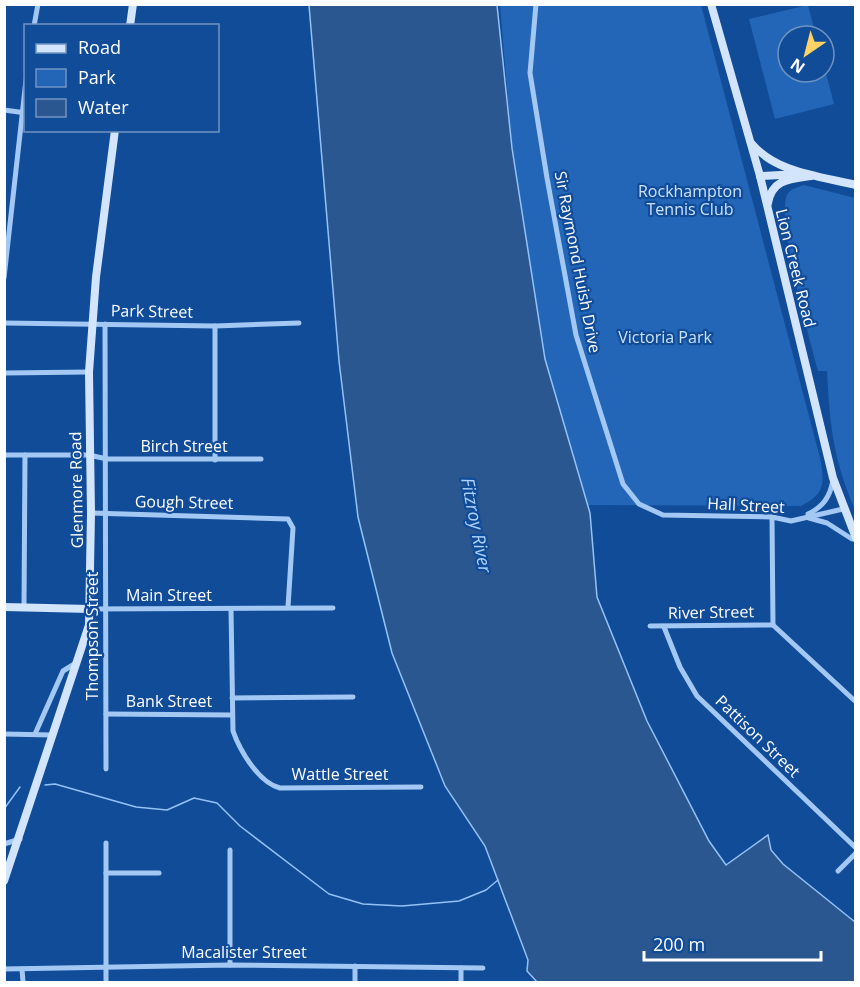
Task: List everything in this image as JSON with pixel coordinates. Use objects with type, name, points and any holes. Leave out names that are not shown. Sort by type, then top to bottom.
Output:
[{"type":"street","points":[[34,24],[38,4]]},
{"type":"street","points":[[130,24],[133,4]]},
{"type":"street","name":"Sir Raymond Huish Drive","points":[[536,4],[530,77],[576,335],[623,484],[633,498],[648,509]]},
{"type":"street","name":"Lion Creek Road","points":[[711,4],[760,176],[833,478],[855,538]]},
{"type":"street","points":[[4,110],[23,113],[7,218],[4,278]]},
{"type":"street","name":"Glenmore Road","points":[[4,881],[20,839],[88,629],[91,513],[89,372],[92,323],[115,132]]},
{"type":"street","points":[[749,141],[760,154],[773,163],[855,184]]},
{"type":"street","points":[[760,176],[782,173],[815,175]]},
{"type":"street","points":[[767,209],[770,193],[780,182],[815,175]]},
{"type":"street","name":"Park Street","points":[[4,323],[215,326],[299,323]]},
{"type":"street","name":"Thompson Street","points":[[105,324],[106,769]]},
{"type":"street","points":[[215,326],[215,460]]},
{"type":"street","points":[[4,373],[89,372]]},
{"type":"street","name":"Birch Street","points":[[4,455],[89,455],[107,459],[261,459]]},
{"type":"street","points":[[24,607],[26,455]]},
{"type":"street","points":[[804,517],[819,509],[828,498],[833,478]]},
{"type":"street","name":"Hall Street","points":[[648,509],[663,515],[772,517],[791,521],[843,509]]},
{"type":"street","name":"Gough Street","points":[[91,513],[288,519],[293,528],[288,607]]},
{"type":"street","points":[[772,517],[773,625],[855,702]]},
{"type":"street","points":[[804,517],[827,523],[852,539],[855,538]]},
{"type":"street","name":"Main Street","points":[[4,607],[333,608]]},
{"type":"street","points":[[231,609],[232,715]]},
{"type":"street","name":"River Street","points":[[650,626],[773,625]]},
{"type":"street","name":"Pattison Street","points":[[664,627],[680,667],[697,696],[855,850]]},
{"type":"street","points":[[35,734],[63,671],[76,663]]},
{"type":"street","name":"Bank Street","points":[[232,698],[353,698]]},
{"type":"street","name":"Bank Street","points":[[106,714],[232,715]]},
{"type":"street","name":"Wattle Street","points":[[232,715],[237,741],[263,779],[271,786],[293,788],[421,787]]},
{"type":"street","points":[[4,734],[52,735]]},
{"type":"street","points":[[4,844],[20,839]]},
{"type":"street","points":[[106,843],[106,982]]},
{"type":"street","points":[[230,850],[230,965]]},
{"type":"street","points":[[838,871],[855,850]]},
{"type":"street","points":[[106,873],[159,873]]},
{"type":"street","name":"Macalister Street","points":[[4,969],[230,965],[483,968]]},
{"type":"street","points":[[355,966],[355,982]]},
{"type":"street","points":[[461,968],[461,982]]},
{"type":"street","points":[[22,969],[23,982]]},
{"type":"green space","name":"Victoria Park","points":[[500,5],[701,5],[820,458],[823,481],[819,492],[809,502],[801,506],[587,505],[545,359],[512,148]]},
{"type":"green space","points":[[808,5],[813,24],[776,24],[776,84],[829,84],[834,104],[775,119],[749,19]]},
{"type":"green space","points":[[804,185],[855,198],[855,510],[837,458],[827,371],[818,371],[796,283],[787,233],[785,213],[787,195],[793,189]]},
{"type":"water","name":"Fitzroy River","points":[[309,5],[497,5],[512,148],[545,359],[590,513],[597,597],[647,721],[709,841],[726,865],[768,835],[771,850],[783,864],[855,922],[855,982],[537,982],[527,971],[528,960],[485,846],[445,786],[392,653],[358,517],[339,361]]},
{"type":"waterway","points":[[45,785],[55,784],[136,807],[167,810],[194,798],[217,803],[240,826],[329,894],[363,904],[402,906],[459,901],[486,890],[498,880]]},
{"type":"waterway","points":[[4,809],[20,787]]},
{"type":"park label","name":"Rockhampton Tennis Club","points":[[690,200]]}]
